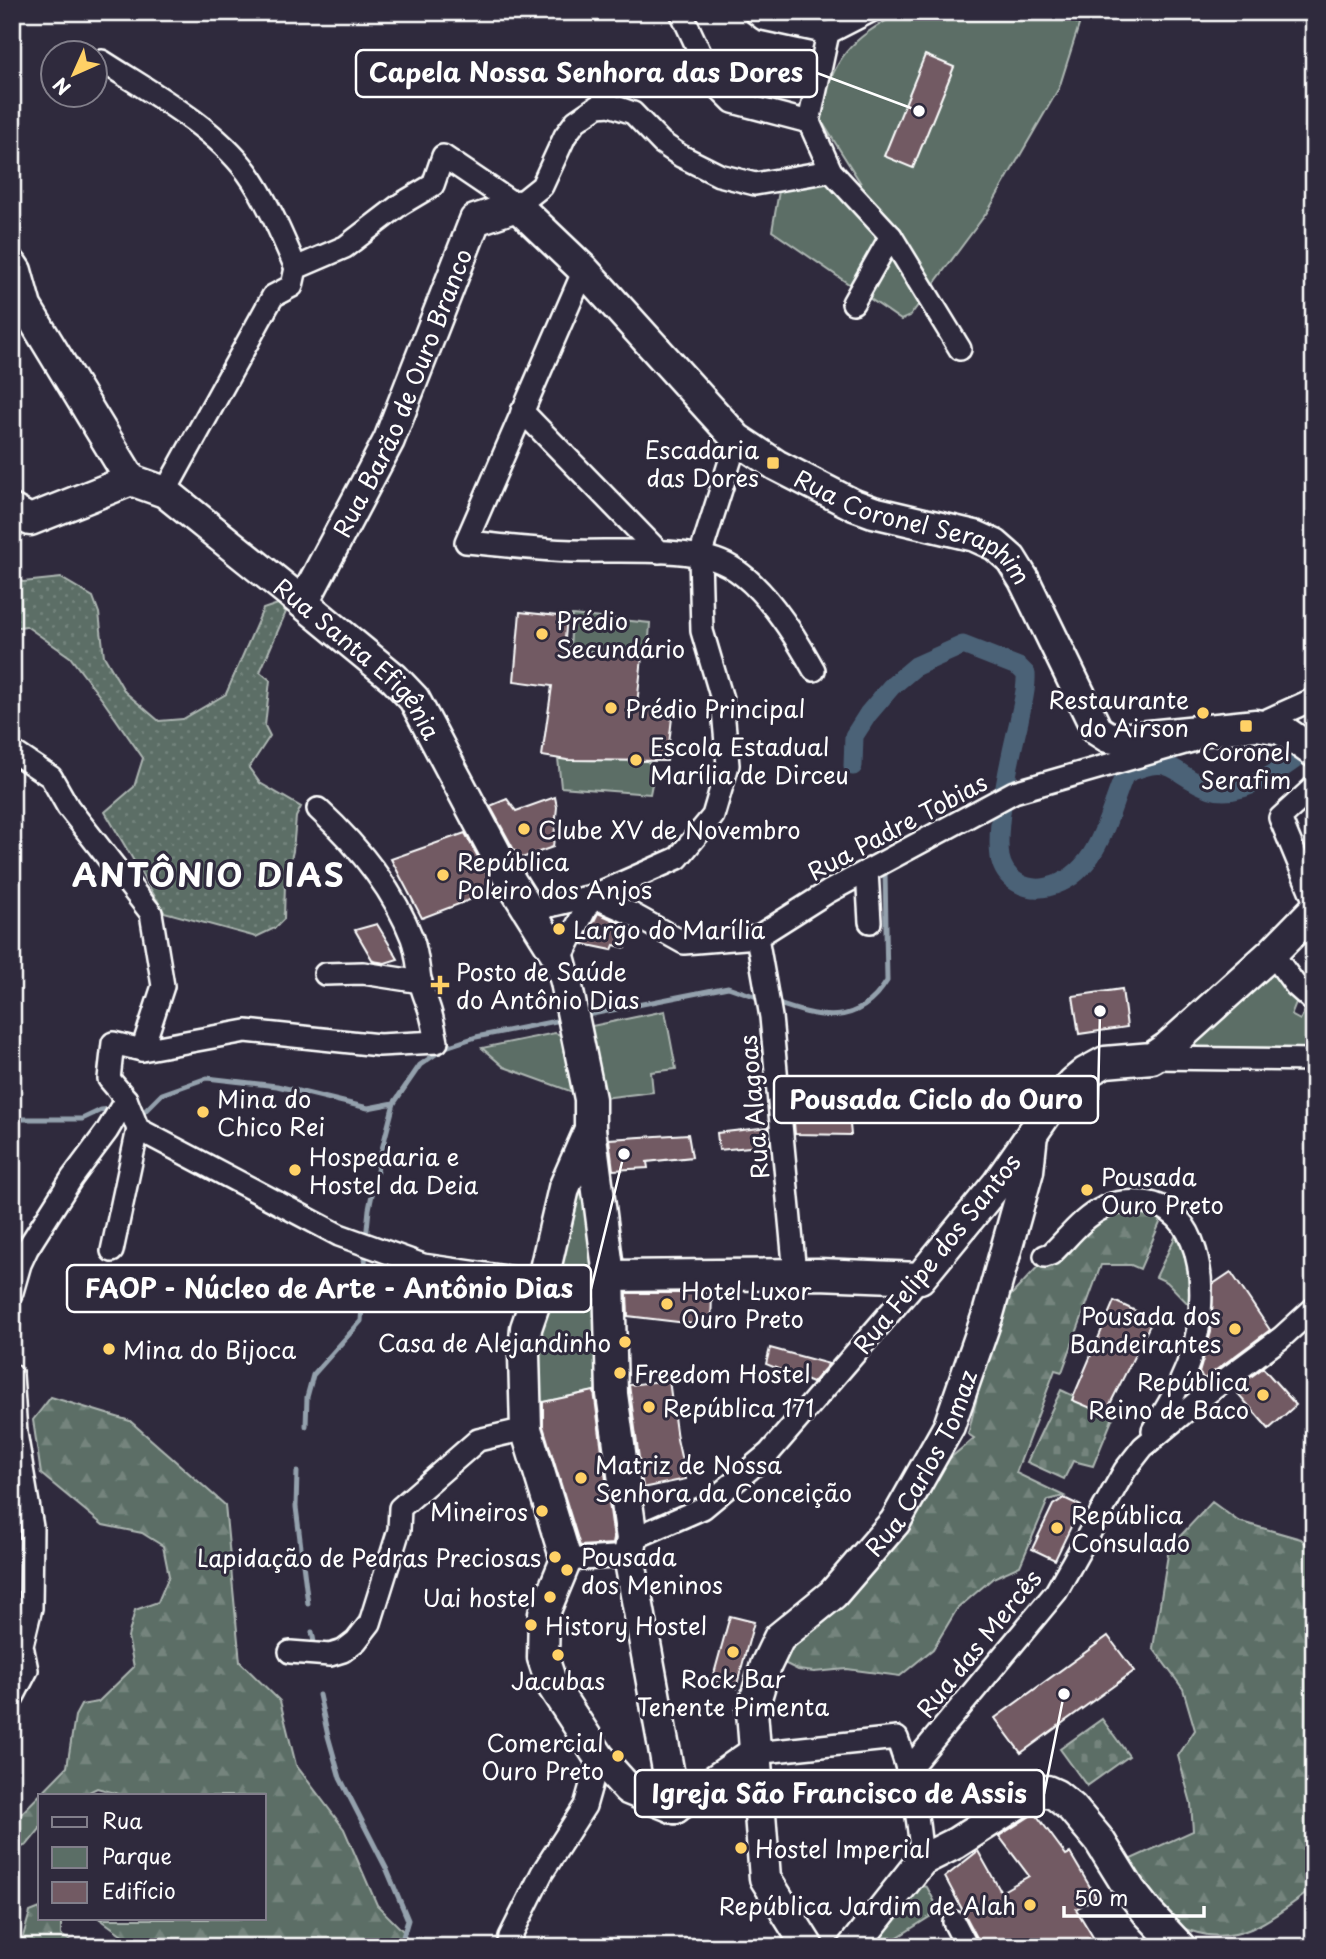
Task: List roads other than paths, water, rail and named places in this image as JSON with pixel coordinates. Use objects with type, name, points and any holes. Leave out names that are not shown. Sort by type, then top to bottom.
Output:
[{"type":"street","points":[[681,12],[714,83],[733,102],[809,122]]},
{"type":"street","points":[[754,12],[763,19],[828,33],[869,12]]},
{"type":"street","points":[[828,33],[809,122],[831,171],[891,236],[960,349]]},
{"type":"street","points":[[108,65],[172,106],[227,150],[247,173],[281,233],[296,268],[292,286],[273,296],[165,492]]},
{"type":"street","points":[[296,268],[345,247],[401,204],[433,185],[443,156],[517,206],[542,186],[565,136],[576,121],[598,106],[610,105],[633,113],[662,142],[681,156],[719,175],[755,184],[831,171]]},
{"type":"street","name":"Rua Coronel Seraphim","points":[[517,206],[584,270],[737,439],[776,465],[854,505],[975,536],[995,545],[1011,559],[1024,580],[1097,730],[1108,737],[1120,739],[1247,727],[1280,730],[1307,748]]},
{"type":"street","name":"Rua Barão de Ouro Branco","points":[[303,603],[389,440],[475,220],[517,206]]},
{"type":"street","points":[[853,303],[891,236]]},
{"type":"street","points":[[12,265],[26,307],[131,480],[30,520],[12,510]]},
{"type":"street","points":[[584,270],[466,542],[568,551],[659,552],[700,556],[722,562],[749,581],[778,614],[814,670]]},
{"type":"street","points":[[522,411],[659,552]]},
{"type":"street","points":[[528,911],[592,896],[678,858],[713,816],[728,765],[722,699],[702,631],[700,556],[737,439]]},
{"type":"street","name":"Rua Santa Efigênia","points":[[131,480],[165,492],[394,678],[414,699],[511,882],[563,971],[590,1114],[610,1276],[612,1394],[630,1548],[675,1808]]},
{"type":"street","name":"Rua Padre Tobias","points":[[592,896],[630,913],[684,943],[757,937],[828,892],[1014,792],[1247,727],[1314,699]]},
{"type":"street","points":[[12,751],[51,777],[68,807],[151,913],[163,986],[142,1050]]},
{"type":"street","points":[[1314,787],[1280,818],[1314,900]]},
{"type":"street","points":[[112,1251],[138,1129],[126,1099],[109,1079],[113,1043],[142,1050],[246,1031],[379,1045],[437,1042],[412,937],[374,870],[348,838],[318,809]]},
{"type":"street","points":[[867,871],[870,922]]},
{"type":"street","points":[[563,971],[592,896]]},
{"type":"street","points":[[1152,1058],[1168,1047],[1272,953],[1314,910]]},
{"type":"street","name":"Rua Alagoas","points":[[757,937],[771,1017],[795,1273]]},
{"type":"street","points":[[1272,953],[1296,986],[1314,1002]]},
{"type":"street","points":[[325,974],[363,973],[421,982]]},
{"type":"street","name":"Rua Felipe dos Santos","points":[[566,1560],[630,1548],[703,1508],[769,1453],[920,1278],[998,1184],[1048,1111],[1085,1073],[1105,1062],[1152,1058],[1314,1060]]},
{"type":"street","points":[[12,1292],[15,1268],[65,1188],[107,1131],[126,1099]]},
{"type":"street","points":[[590,1114],[564,1188],[542,1282],[526,1328],[524,1355],[526,1429],[566,1560],[544,1613],[543,1658],[552,1685],[599,1756],[628,1789],[675,1808],[754,1753],[897,1738],[909,1769],[917,1804],[922,1860]]},
{"type":"street","points":[[138,1129],[339,1235],[424,1265],[542,1282]]},
{"type":"street","name":"Rua Carlos Tomaz","points":[[808,1947],[765,1878],[752,1711],[766,1665],[779,1638],[834,1594],[895,1522],[949,1426],[988,1314],[1028,1171],[1032,1134]]},
{"type":"street","points":[[1045,1256],[1051,1254],[1092,1215],[1113,1203],[1139,1202],[1165,1208],[1177,1215],[1186,1230],[1199,1262],[1201,1281],[1198,1328],[1189,1365],[1179,1389],[1143,1447]]},
{"type":"street","points":[[610,1276],[795,1273],[920,1278]]},
{"type":"street","name":"Rua das Mercês","points":[[909,1769],[1056,1592],[1125,1470],[1143,1447],[1210,1391],[1281,1338],[1314,1308]]},
{"type":"street","points":[[12,1375],[14,1432],[32,1527],[31,1608],[22,1645],[27,1670],[12,1699]]},
{"type":"street","points":[[290,1652],[330,1655],[343,1651],[356,1641],[370,1623],[399,1530],[400,1508],[478,1440],[526,1429]]},
{"type":"street","points":[[508,1947],[510,1937],[542,1873],[585,1806],[599,1756]]},
{"type":"street","points":[[853,1947],[922,1860],[957,1843],[1029,1796],[1047,1791],[1072,1808],[1099,1840],[1130,1890],[1180,1947]]},
{"type":"street","points":[[954,1922],[967,1947]]},
{"type":"waterway","points":[[853,766],[854,736],[891,687],[916,666],[963,645],[1019,667],[1026,674],[1026,686],[1002,808],[1000,857],[1011,878],[1024,886],[1040,888],[1065,880],[1079,870],[1090,857],[1106,825],[1125,774],[1141,767],[1164,765],[1211,789],[1238,789],[1266,778],[1314,745]]},
{"type":"waterway","points":[[773,1002],[806,1012],[836,1015],[863,1007],[875,996],[887,981],[885,873]]},
{"type":"waterway","points":[[582,1016],[728,987],[760,998]]},
{"type":"waterway","points":[[366,1239],[369,1209],[394,1103],[420,1065],[446,1047],[476,1037],[566,1019]]},
{"type":"waterway","points":[[139,1113],[143,1113],[162,1094],[207,1078],[277,1086],[368,1108],[394,1103]]},
{"type":"waterway","points":[[12,1119],[82,1119],[101,1110],[112,1109]]},
{"type":"waterway","points":[[306,1426],[307,1397],[313,1375],[361,1321],[366,1249]]},
{"type":"waterway","points":[[297,1472],[296,1507],[308,1604]]},
{"type":"waterway","points":[[312,1632],[315,1647]]},
{"type":"waterway","points":[[319,1695],[340,1778],[387,1870],[408,1920],[400,1947]]},
{"type":"place","name":"Capela Nossa Senhora das Dores","points":[[919,111]]},
{"type":"place","name":"Escadaria das Dores","points":[[773,463]]},
{"type":"place","name":"Prédio Secundário","points":[[542,634]]},
{"type":"place","name":"Prédio Principal","points":[[611,708]]},
{"type":"place","name":"Restaurante do Airson","points":[[1203,713]]},
{"type":"place","name":"Coronel Serafim","points":[[1246,726]]},
{"type":"place","name":"Escola Estadual Marília de Dirceu","points":[[636,760]]},
{"type":"place","name":"Clube XV de Novembro","points":[[524,829]]},
{"type":"place","name":"República Poleiro dos Anjos","points":[[443,875]]},
{"type":"place","name":"Largo do Marília","points":[[559,929]]},
{"type":"place","name":"Posto de Saúde do Antônio Dias","points":[[440,985]]},
{"type":"place","name":"Pousada Ciclo do Ouro","points":[[1100,1011]]},
{"type":"place","name":"Mina do Chico Rei","points":[[203,1112]]},
{"type":"place","name":"FAOP - Núcleo de Arte - Antônio Dias","points":[[624,1154]]},
{"type":"place","name":"Hospedaria e Hostel da Deia","points":[[295,1170]]},
{"type":"place","name":"Pousada Ouro Preto","points":[[1087,1190]]},
{"type":"place","name":"Hotel Luxor Ouro Preto","points":[[667,1304]]},
{"type":"place","name":"Pousada dos Bandeirantes","points":[[1235,1329]]},
{"type":"place","name":"Casa de Alejandinho","points":[[625,1342]]},
{"type":"place","name":"Mina do Bijoca","points":[[109,1349]]},
{"type":"place","name":"Freedom Hostel","points":[[620,1373]]},
{"type":"place","name":"República Reino de Baco","points":[[1263,1395]]},
{"type":"place","name":"República 171","points":[[649,1407]]},
{"type":"place","name":"Matriz de Nossa Senhora da Conceição","points":[[581,1478]]},
{"type":"place","name":"Mineiros","points":[[542,1511]]},
{"type":"place","name":"República Consulado","points":[[1057,1528]]},
{"type":"place","name":"Lapidação de Pedras Preciosas","points":[[555,1557]]},
{"type":"place","name":"Pousada dos Meninos","points":[[567,1570]]},
{"type":"place","name":"Uai hostel","points":[[550,1597]]},
{"type":"place","name":"History Hostel","points":[[531,1625]]},
{"type":"place","name":"Rock Bar Tenente Pimenta","points":[[733,1652]]},
{"type":"place","name":"Jacubas","points":[[558,1655]]},
{"type":"place","name":"Igreja São Francisco de Assis","points":[[1064,1694]]},
{"type":"place","name":"Comercial Ouro Preto","points":[[618,1756]]},
{"type":"place","name":"Hostel Imperial","points":[[741,1848]]},
{"type":"place","name":"República Jardim de Alah","points":[[1030,1905]]},
{"type":"district","name":"ANTÔNIO DIAS","points":[[209,874]]}]
